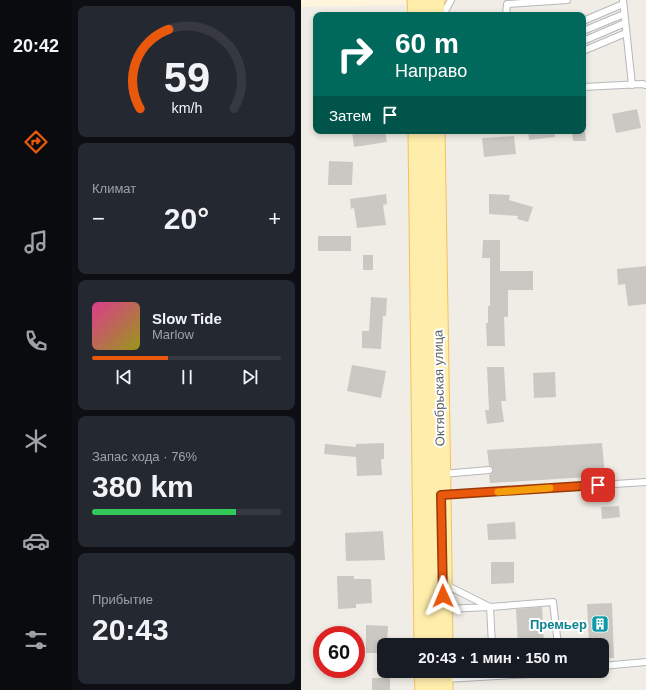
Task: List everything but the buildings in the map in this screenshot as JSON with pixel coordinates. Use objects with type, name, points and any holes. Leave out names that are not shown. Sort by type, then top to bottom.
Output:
[{"type":"main road","points":[[417,0],[418,12]]},
{"type":"main road","points":[[434,12],[435,0]]},
{"type":"main road","name":"Октябрьская улица","points":[[418,134],[424,638]]},
{"type":"main road","name":"Октябрьская улица","points":[[435,134],[443,638]]},
{"type":"main road","points":[[424,678],[425,690]]},
{"type":"lane","points":[[445,12],[451,0]]},
{"type":"lane","points":[[506,12],[507,4],[567,0]]},
{"type":"lane","points":[[586,20],[623,2],[632,85]]},
{"type":"lane","points":[[586,30],[624,14]]},
{"type":"lane","points":[[586,40],[625,23]]},
{"type":"lane","points":[[586,50],[626,33]]},
{"type":"lane","points":[[586,87],[646,85]]},
{"type":"lane","points":[[441,474],[489,470]]},
{"type":"lane","points":[[441,495],[646,482]]},
{"type":"lane","points":[[443,584],[491,607]]},
{"type":"lane","points":[[443,609],[553,602],[556,638]]},
{"type":"lane","points":[[491,607],[493,638]]},
{"type":"lane","points":[[609,665],[646,662]]},
{"type":"lane","points":[[443,680],[460,678]]},
{"type":"shaded area","points":[[301,0],[409,0],[409,5],[301,7]]},
{"type":"slow traffic","points":[[498,492],[550,488]]},
{"type":"place","name":"Премьер","points":[[600,624]]},
{"type":"route","points":[[443,596],[441,495],[598,485]]}]
